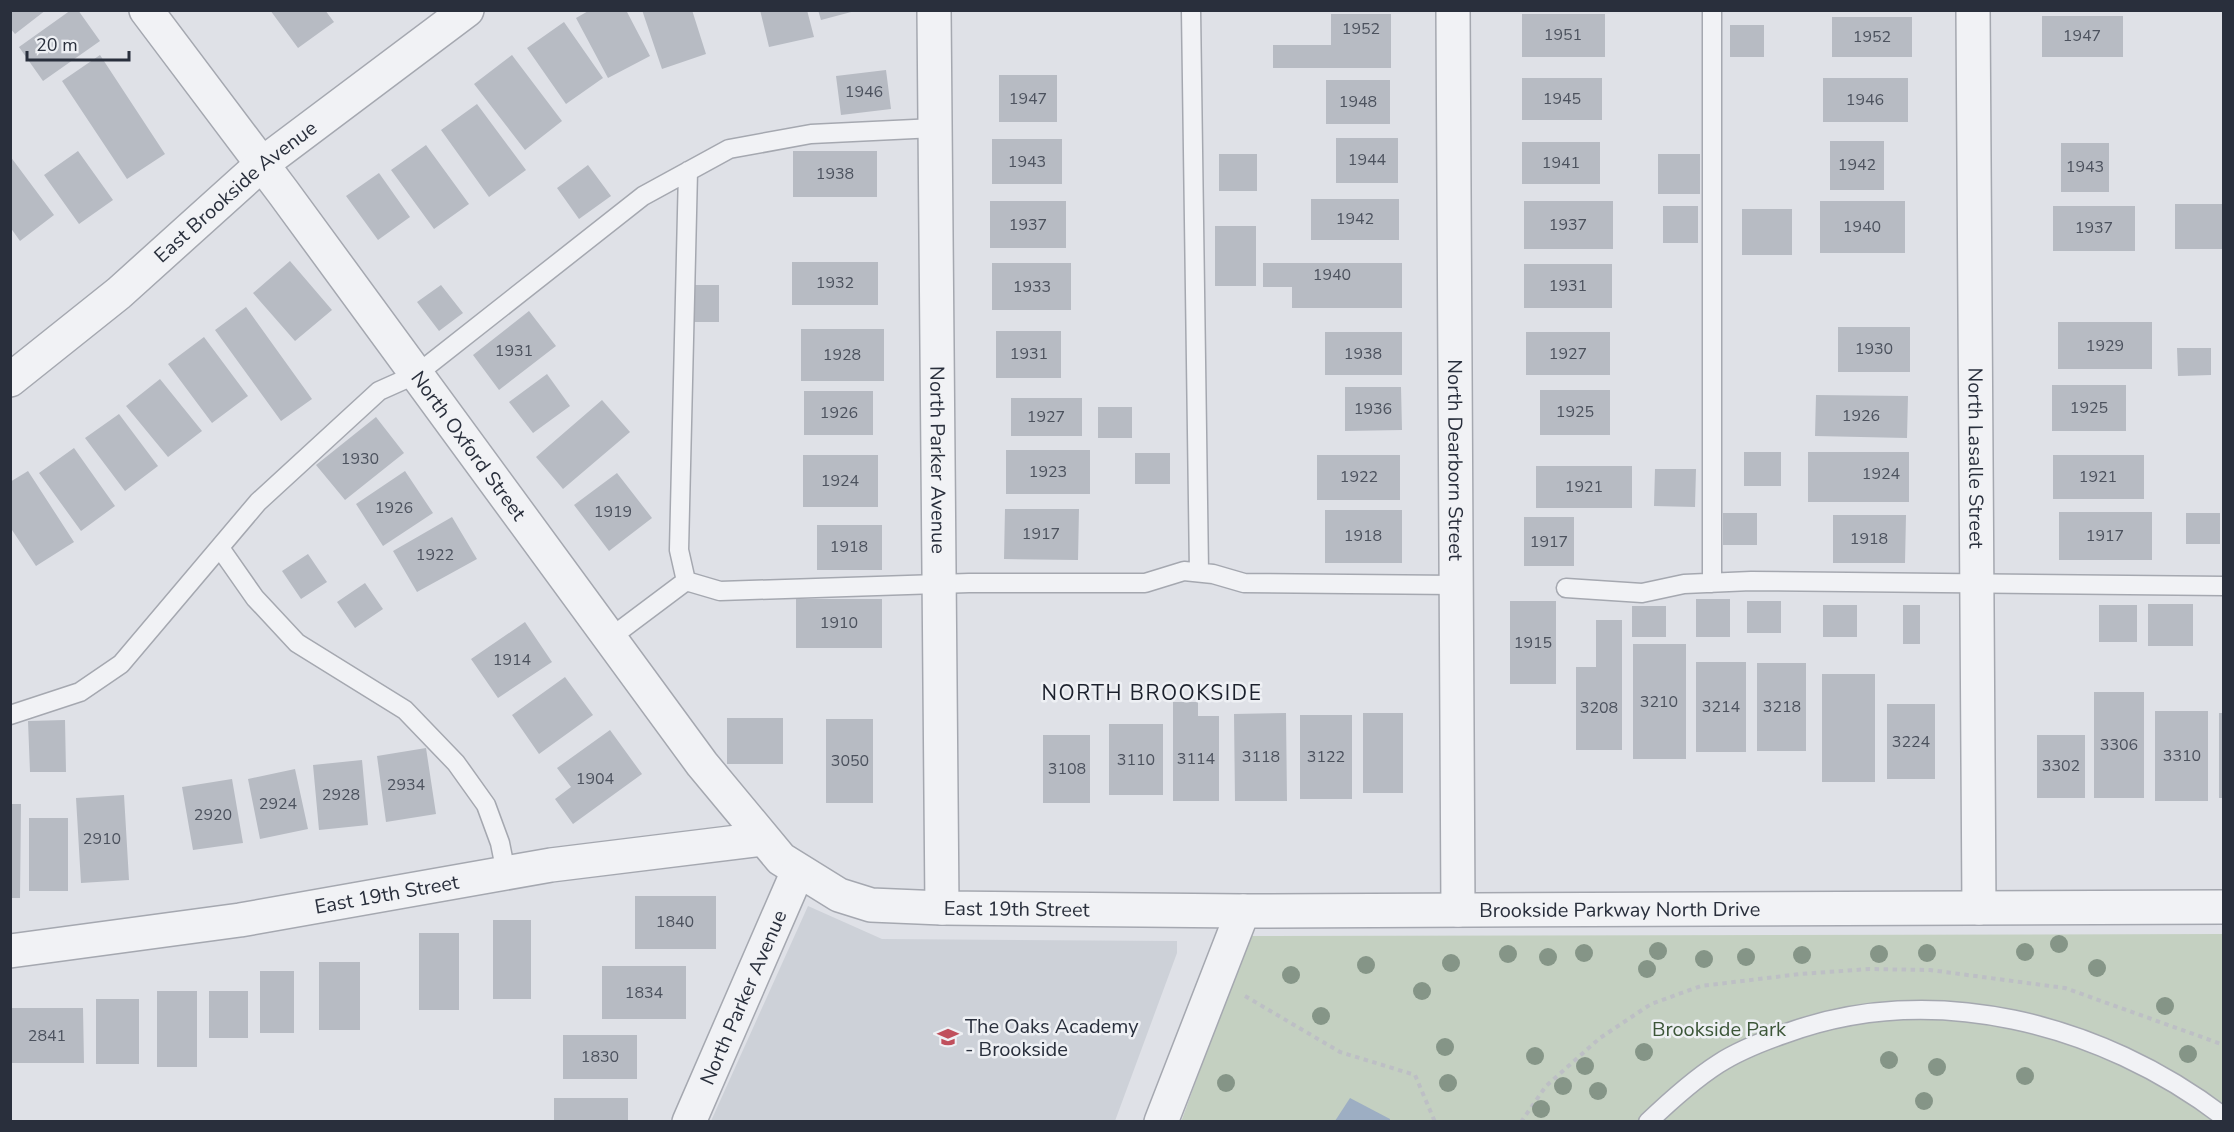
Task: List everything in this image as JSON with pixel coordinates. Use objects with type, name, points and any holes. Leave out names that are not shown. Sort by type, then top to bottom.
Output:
[{"type":"street","name":"North Oxford Street","points":[[146,10],[417,374],[702,764],[762,838],[798,872]]},
{"type":"street","name":"East Brookside Avenue","points":[[10,380],[119,293],[262,164],[467,10]]},
{"type":"street","name":"North Parker Avenue","points":[[934,10],[942,908]]},
{"type":"street","name":"North Dearborn Street","points":[[1453,10],[1458,910]]},
{"type":"street","name":"North Lasalle Street","points":[[1973,10],[1979,908]]},
{"type":"street","name":"East 19th Street","points":[[10,951],[240,920],[551,865],[762,838]]},
{"type":"street","name":"North Parker Avenue","points":[[689,1122],[798,872]]},
{"type":"street","name":"East 19th Street","points":[[798,872],[838,895],[870,905],[942,908],[1243,911]]},
{"type":"street","name":"Brookside Parkway North Drive","points":[[1243,911],[2223,907]]},
{"type":"street","points":[[1161,1122],[1243,911]]},
{"type":"lane","points":[[1191,10],[1199,572]]},
{"type":"lane","points":[[1712,10],[1712,583]]},
{"type":"lane","points":[[10,715],[80,692],[122,664],[258,502],[379,391],[417,374],[643,196],[729,149],[811,134],[935,128]]},
{"type":"lane","points":[[686,582],[679,550],[688,171]]},
{"type":"lane","points":[[220,548],[255,598],[297,643],[405,710],[456,763],[486,805],[500,843],[506,873]]},
{"type":"lane","points":[[686,582],[720,591],[939,583],[1145,583],[1184,571],[1199,572],[1244,583],[1456,585]]},
{"type":"lane","points":[[610,638],[686,582]]},
{"type":"lane","points":[[1566,588],[1642,593],[1684,584],[1712,583],[2223,586]]},
{"type":"lane","points":[[1648,1122],[1718,1063],[1754,1045],[1837,1017],[1885,1011],[1929,1010],[1973,1012],[2018,1020],[2100,1046],[2144,1064],[2185,1088],[2223,1117]]},
{"type":"path","points":[[1216,979],[1340,1053],[1415,1075],[1434,1122]]},
{"type":"shaded area","name":"The Oaks Academy - Brookside","points":[[808,906],[882,939],[1177,941],[1177,953],[1115,1121],[711,1121]]},
{"type":"green space","name":"Brookside Park","points":[[2223,934],[2223,1121],[1181,1122],[1249,936]]},
{"type":"water","points":[[1350,1098],[1390,1119],[1390,1121],[1335,1121]]},
{"type":"building","points":[[10,10],[46,10],[15,34],[10,28]]},
{"type":"building","points":[[71,10],[78,10],[100,41],[43,81],[19,47]]},
{"type":"building","points":[[270,10],[325,10],[334,22],[298,48]]},
{"type":"building","points":[[590,10],[626,10],[650,56],[608,78],[576,18]]},
{"type":"building","points":[[642,10],[692,10],[706,54],[662,69]]},
{"type":"building","points":[[760,10],[807,10],[814,37],[769,47]]},
{"type":"building","points":[[818,10],[855,10],[855,11],[821,20]]},
{"type":"building","points":[[1331,14],[1391,14],[1391,68],[1273,68],[1273,45],[1331,45]]},
{"type":"building","points":[[1522,14],[1605,14],[1605,57],[1522,57]]},
{"type":"building","points":[[2042,16],[2123,16],[2123,57],[2042,57]]},
{"type":"building","points":[[1832,17],[1912,17],[1912,57],[1832,57]]},
{"type":"building","points":[[564,22],[603,78],[566,104],[527,48]]},
{"type":"building","points":[[1730,25],[1764,25],[1764,57],[1730,57]]},
{"type":"building","points":[[100,55],[165,154],[127,179],[62,81]]},
{"type":"building","points":[[512,55],[562,121],[525,150],[474,84]]},
{"type":"building","points":[[886,70],[891,109],[841,115],[836,76]]},
{"type":"building","points":[[999,75],[1057,75],[1057,122],[999,122]]},
{"type":"building","points":[[1522,78],[1602,78],[1602,120],[1522,120]]},
{"type":"building","points":[[1823,78],[1908,78],[1908,122],[1823,122]]},
{"type":"building","points":[[1326,80],[1390,80],[1390,124],[1326,124]]},
{"type":"building","points":[[477,104],[526,170],[489,197],[441,130]]},
{"type":"building","points":[[1336,138],[1398,138],[1398,183],[1336,183]]},
{"type":"building","points":[[992,139],[1062,139],[1062,184],[992,184]]},
{"type":"building","points":[[1830,141],[1884,141],[1884,190],[1830,190]]},
{"type":"building","points":[[1522,142],[1600,142],[1600,184],[1522,184]]},
{"type":"building","points":[[2061,143],[2109,143],[2109,192],[2061,192]]},
{"type":"building","points":[[426,145],[469,204],[434,229],[391,170]]},
{"type":"building","points":[[78,151],[113,200],[79,224],[44,175]]},
{"type":"building","points":[[793,151],[877,151],[877,197],[793,197]]},
{"type":"building","points":[[1219,154],[1257,154],[1257,191],[1219,191]]},
{"type":"building","points":[[1658,154],[1700,154],[1700,194],[1658,194]]},
{"type":"building","points":[[10,156],[54,215],[20,241],[10,227]]},
{"type":"building","points":[[588,165],[611,196],[579,219],[557,188]]},
{"type":"building","points":[[379,173],[410,217],[378,240],[346,196]]},
{"type":"building","points":[[1311,199],[1399,199],[1399,240],[1311,240]]},
{"type":"building","points":[[990,201],[1066,201],[1066,248],[990,248]]},
{"type":"building","points":[[1524,201],[1613,201],[1613,249],[1524,249]]},
{"type":"building","points":[[1820,201],[1905,201],[1905,253],[1820,253]]},
{"type":"building","points":[[2175,204],[2222,204],[2222,249],[2175,249]]},
{"type":"building","points":[[1663,206],[1698,206],[1698,243],[1663,243]]},
{"type":"building","points":[[2053,206],[2135,206],[2135,251],[2053,251]]},
{"type":"building","points":[[1742,209],[1792,209],[1792,255],[1742,255]]},
{"type":"building","points":[[1215,226],[1256,226],[1256,286],[1215,286]]},
{"type":"building","points":[[290,261],[332,310],[295,341],[253,293]]},
{"type":"building","points":[[792,262],[878,262],[878,305],[792,305]]},
{"type":"building","points":[[992,263],[1071,263],[1071,310],[992,310]]},
{"type":"building","points":[[1263,263],[1402,263],[1402,308],[1292,308],[1292,287],[1263,287]]},
{"type":"building","points":[[1524,264],[1612,264],[1612,308],[1524,308]]},
{"type":"building","points":[[441,285],[463,313],[439,331],[417,302]]},
{"type":"building","points":[[690,285],[719,285],[719,322],[690,322]]},
{"type":"building","points":[[246,307],[312,399],[281,421],[215,330]]},
{"type":"building","points":[[529,311],[556,346],[499,390],[473,355]]},
{"type":"building","points":[[2058,322],[2152,322],[2152,369],[2058,369]]},
{"type":"building","points":[[1838,327],[1910,327],[1910,372],[1838,372]]},
{"type":"building","points":[[801,329],[884,329],[884,381],[801,381]]},
{"type":"building","points":[[996,331],[1061,331],[1061,378],[996,378]]},
{"type":"building","points":[[1325,332],[1402,332],[1402,375],[1325,375]]},
{"type":"building","points":[[1526,332],[1610,332],[1610,375],[1526,375]]},
{"type":"building","points":[[204,337],[248,396],[212,423],[168,364]]},
{"type":"building","points":[[2177,348],[2211,348],[2211,375],[2178,376]]},
{"type":"building","points":[[547,374],[570,406],[533,433],[509,402]]},
{"type":"building","points":[[160,379],[202,431],[168,457],[126,406]]},
{"type":"building","points":[[2052,385],[2126,385],[2126,431],[2052,431]]},
{"type":"building","points":[[1345,387],[1401,387],[1402,430],[1345,431]]},
{"type":"building","points":[[1540,390],[1610,390],[1610,435],[1540,435]]},
{"type":"building","points":[[804,391],[873,391],[873,435],[804,435]]},
{"type":"building","points":[[1816,395],[1908,396],[1907,438],[1815,436]]},
{"type":"building","points":[[1011,398],[1082,398],[1082,436],[1011,436]]},
{"type":"building","points":[[602,400],[630,432],[563,489],[536,457]]},
{"type":"building","points":[[1098,407],[1132,407],[1132,438],[1098,438]]},
{"type":"building","points":[[119,414],[158,466],[125,491],[85,438]]},
{"type":"building","points":[[376,417],[404,453],[345,500],[316,465]]},
{"type":"building","points":[[74,448],[115,506],[81,531],[39,473]]},
{"type":"building","points":[[1006,450],[1090,450],[1090,494],[1006,494]]},
{"type":"building","points":[[1744,452],[1781,452],[1781,486],[1744,486]]},
{"type":"building","points":[[1808,452],[1909,452],[1909,502],[1808,502]]},
{"type":"building","points":[[1135,453],[1170,453],[1170,484],[1135,484]]},
{"type":"building","points":[[803,455],[878,455],[878,507],[803,507]]},
{"type":"building","points":[[1317,455],[1400,455],[1400,500],[1317,500]]},
{"type":"building","points":[[2053,455],[2144,455],[2144,499],[2053,499]]},
{"type":"building","points":[[1536,466],[1632,466],[1632,508],[1536,508]]},
{"type":"building","points":[[1655,469],[1696,469],[1695,507],[1654,506]]},
{"type":"building","points":[[28,471],[74,542],[36,566],[10,527],[10,482]]},
{"type":"building","points":[[405,471],[433,513],[383,546],[356,504]]},
{"type":"building","points":[[617,473],[652,518],[609,551],[574,505]]},
{"type":"building","points":[[1005,509],[1079,509],[1078,560],[1004,559]]},
{"type":"building","points":[[1325,510],[1402,510],[1402,563],[1325,563]]},
{"type":"building","points":[[2059,512],[2152,512],[2152,560],[2059,560]]},
{"type":"building","points":[[1723,513],[1757,513],[1757,545],[1723,545]]},
{"type":"building","points":[[2186,513],[2220,513],[2220,544],[2186,544]]},
{"type":"building","points":[[1833,515],[1906,515],[1905,563],[1833,563]]},
{"type":"building","points":[[452,517],[477,559],[417,592],[393,551]]},
{"type":"building","points":[[1524,517],[1574,517],[1574,566],[1524,566]]},
{"type":"building","points":[[817,525],[882,525],[882,570],[817,570]]},
{"type":"building","points":[[308,554],[327,582],[301,599],[282,571]]},
{"type":"building","points":[[365,583],[383,609],[355,628],[337,602]]},
{"type":"building","points":[[796,599],[882,599],[882,648],[796,648]]},
{"type":"building","points":[[1696,599],[1730,599],[1730,637],[1696,637]]},
{"type":"building","points":[[1510,601],[1556,601],[1556,684],[1510,684]]},
{"type":"building","points":[[1747,601],[1781,601],[1781,633],[1747,633]]},
{"type":"building","points":[[2148,604],[2193,604],[2193,646],[2148,646]]},
{"type":"building","points":[[1823,605],[1857,605],[1857,637],[1823,637]]},
{"type":"building","points":[[1903,605],[1920,605],[1920,644],[1903,644]]},
{"type":"building","points":[[2099,605],[2137,605],[2137,642],[2099,642]]},
{"type":"building","points":[[1632,606],[1666,606],[1666,637],[1632,637]]},
{"type":"building","points":[[1596,620],[1622,620],[1622,750],[1576,750],[1576,667],[1596,667]]},
{"type":"building","points":[[525,622],[552,662],[498,698],[471,659]]},
{"type":"building","points":[[1633,644],[1686,644],[1686,759],[1633,759]]},
{"type":"building","points":[[1696,662],[1746,662],[1746,752],[1696,752]]},
{"type":"building","points":[[1757,663],[1806,663],[1806,751],[1757,751]]},
{"type":"building","points":[[1822,674],[1875,674],[1875,782],[1822,782]]},
{"type":"building","points":[[565,677],[593,715],[539,754],[512,715]]},
{"type":"building","points":[[2094,692],[2144,692],[2144,798],[2094,798]]},
{"type":"building","points":[[1173,702],[1198,702],[1198,716],[1219,716],[1219,801],[1173,801]]},
{"type":"building","points":[[1887,704],[1935,704],[1935,779],[1887,779]]},
{"type":"building","points":[[2155,711],[2208,711],[2208,801],[2155,801]]},
{"type":"building","points":[[1286,713],[1287,801],[1235,801],[1234,714]]},
{"type":"building","points":[[1363,713],[1403,713],[1403,793],[1363,793]]},
{"type":"building","points":[[2219,713],[2224,713],[2224,798],[2219,798]]},
{"type":"building","points":[[1300,715],[1352,715],[1352,799],[1300,799]]},
{"type":"building","points":[[727,718],[783,718],[783,764],[727,764]]},
{"type":"building","points":[[826,719],[873,719],[873,803],[826,803]]},
{"type":"building","points":[[65,720],[66,772],[30,772],[28,721]]},
{"type":"building","points":[[1109,724],[1163,724],[1163,795],[1109,795]]},
{"type":"building","points":[[610,730],[642,774],[573,824],[555,799],[571,787],[557,768]]},
{"type":"building","points":[[1043,735],[1090,735],[1090,803],[1043,803]]},
{"type":"building","points":[[2037,735],[2085,735],[2085,798],[2037,798]]},
{"type":"building","points":[[426,748],[436,814],[386,822],[377,756]]},
{"type":"building","points":[[362,760],[368,825],[319,830],[313,765]]},
{"type":"building","points":[[295,769],[308,829],[260,839],[248,779]]},
{"type":"building","points":[[232,779],[243,843],[193,850],[182,787]]},
{"type":"building","points":[[124,795],[129,880],[81,883],[76,798]]},
{"type":"building","points":[[10,804],[21,804],[20,898],[10,898]]},
{"type":"building","points":[[29,818],[68,818],[68,891],[29,891]]},
{"type":"building","points":[[635,896],[716,896],[716,949],[635,949]]},
{"type":"building","points":[[493,920],[531,920],[531,999],[493,999]]},
{"type":"building","points":[[419,933],[459,933],[459,1010],[419,1010]]},
{"type":"building","points":[[319,962],[360,962],[360,1030],[319,1030]]},
{"type":"building","points":[[602,966],[686,966],[686,1019],[602,1019]]},
{"type":"building","points":[[260,971],[294,971],[294,1033],[260,1033]]},
{"type":"building","points":[[157,991],[197,991],[197,1067],[157,1067]]},
{"type":"building","points":[[209,991],[248,991],[248,1038],[209,1038]]},
{"type":"building","points":[[96,999],[139,999],[139,1064],[96,1064]]},
{"type":"building","points":[[10,1008],[83,1008],[84,1063],[10,1063]]},
{"type":"building","points":[[563,1035],[637,1035],[637,1079],[563,1079]]},
{"type":"building","points":[[554,1098],[628,1098],[628,1122],[554,1122]]},
{"type":"place","name":"The Oaks Academy - Brookside","points":[[948,1037]]},
{"type":"district","name":"NORTH BROOKSIDE","points":[[1152,693]]}]
